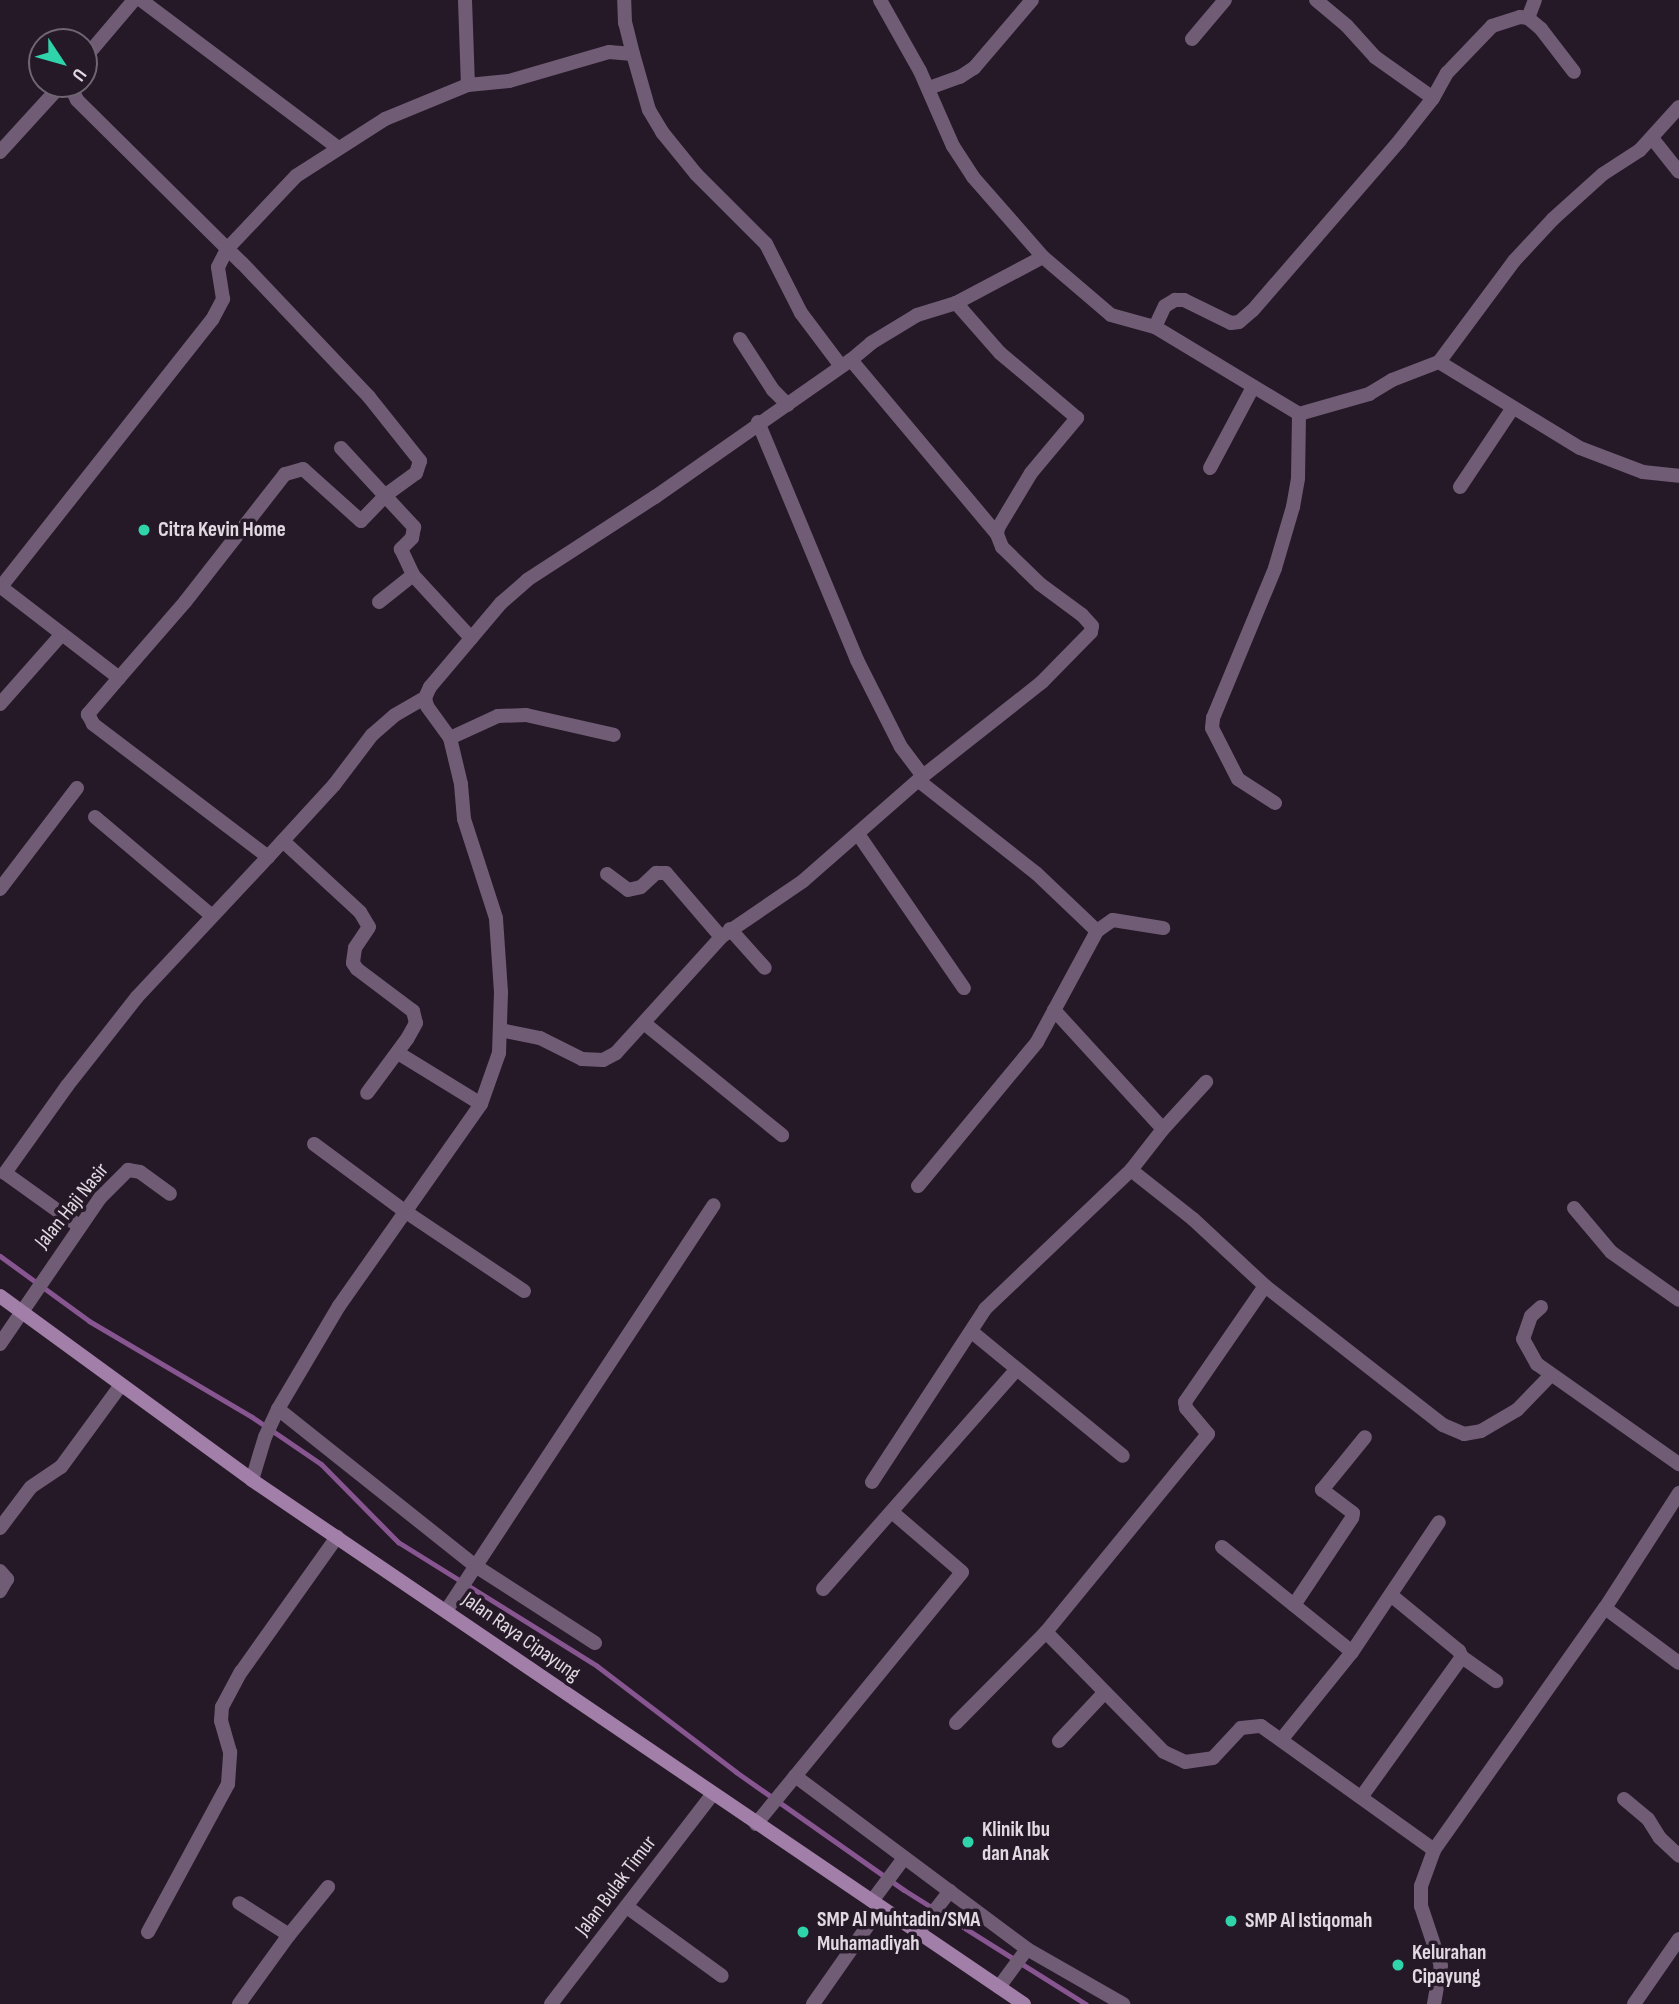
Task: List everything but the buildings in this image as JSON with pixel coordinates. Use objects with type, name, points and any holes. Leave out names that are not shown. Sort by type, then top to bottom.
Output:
[{"type":"main road","name":"Jalan Raya Cipayung","points":[[0,1296],[252,1480],[713,1794],[760,1820],[878,1899],[918,1933],[1024,2004]]},
{"type":"street","points":[[98,42],[134,0]]},
{"type":"street","points":[[141,0],[338,148]]},
{"type":"street","points":[[465,0],[468,85]]},
{"type":"street","points":[[500,1030],[540,1038],[582,1059],[603,1060],[616,1053],[725,933],[803,881],[921,778],[1042,682],[1092,629],[1082,615],[1040,584],[1002,547],[997,534],[802,313],[766,244],[696,174],[666,138],[649,110],[625,23],[624,0]]},
{"type":"street","points":[[880,0],[929,88],[941,122],[973,177],[1043,257],[1111,315],[1155,327],[1298,414],[1369,394],[1392,380],[1439,362],[1514,261],[1553,219],[1652,138],[1679,107]]},
{"type":"street","points":[[929,88],[960,77],[974,68],[1032,0]]},
{"type":"street","points":[[1192,39],[1225,0]]},
{"type":"street","points":[[1316,0],[1347,26],[1375,57],[1433,98]]},
{"type":"street","points":[[1528,18],[1535,0]]},
{"type":"street","points":[[1155,327],[1165,306],[1175,300],[1184,300],[1231,323],[1239,322],[1309,249],[1433,98],[1447,73],[1492,26],[1520,17],[1528,18],[1541,29],[1574,72]]},
{"type":"street","points":[[119,678],[0,588],[212,320],[223,299],[218,267],[227,249],[296,176],[385,119],[468,85],[509,81],[609,51],[633,54]]},
{"type":"street","points":[[0,152],[49,98]]},
{"type":"street","points":[[76,98],[227,249],[369,397],[420,461],[416,473],[386,495],[359,521],[303,469],[285,474],[184,601],[88,714],[93,724],[268,857]]},
{"type":"street","points":[[1652,138],[1679,172]]},
{"type":"street","points":[[79,1226],[5,1173],[67,1086],[137,998],[334,785],[372,735],[395,715],[425,698],[430,687],[501,603],[527,580],[666,490],[871,343],[917,315],[956,303],[1043,257]]},
{"type":"street","points":[[956,303],[1015,367],[1077,418],[1031,473],[997,534]]},
{"type":"street","points":[[740,339],[764,379],[788,405]]},
{"type":"street","points":[[1439,362],[1512,409],[1580,448],[1643,472],[1679,476]]},
{"type":"street","points":[[1210,468],[1253,387]]},
{"type":"street","points":[[1460,487],[1512,409]]},
{"type":"street","points":[[1275,803],[1238,779],[1212,728],[1213,718],[1275,568],[1293,507],[1298,478],[1298,414]]},
{"type":"street","points":[[758,422],[857,660],[901,747],[921,778],[1036,873],[1097,931]]},
{"type":"street","points":[[341,448],[414,527],[412,538],[402,544],[401,549],[413,575],[471,638]]},
{"type":"street","points":[[379,602],[413,575]]},
{"type":"street","points":[[0,704],[61,635]]},
{"type":"street","points":[[252,1480],[265,1437],[277,1413],[339,1306],[481,1104],[499,1053],[501,992],[496,918],[467,831],[461,784],[450,738],[429,712],[425,698]]},
{"type":"street","points":[[450,738],[498,716],[526,715],[614,735]]},
{"type":"street","points":[[0,889],[77,788]]},
{"type":"street","points":[[95,817],[212,916]]},
{"type":"street","points":[[858,834],[964,988]]},
{"type":"street","points":[[283,841],[360,912],[369,928],[355,948],[353,962],[357,969],[413,1011],[416,1023],[398,1053],[367,1093]]},
{"type":"street","points":[[607,874],[628,890],[641,887],[656,873],[666,873],[725,933],[765,968]]},
{"type":"street","points":[[918,1186],[965,1125],[1005,1083],[1037,1042],[1097,931],[1113,920],[1163,928]]},
{"type":"street","points":[[1054,1010],[1163,1129]]},
{"type":"street","points":[[644,1023],[782,1135]]},
{"type":"street","points":[[398,1053],[481,1104]]},
{"type":"street","points":[[872,1482],[985,1309],[1131,1170],[1163,1129],[1206,1082]]},
{"type":"street","points":[[314,1144],[406,1212],[524,1291]]},
{"type":"street","name":"Jalan Haji Nasir","points":[[0,1344],[79,1226],[100,1198],[128,1170],[140,1172],[170,1195]]},
{"type":"street","points":[[1131,1170],[1193,1219],[1265,1286],[1443,1425],[1464,1434],[1481,1431],[1517,1410],[1550,1376]]},
{"type":"street","points":[[446,1611],[715,1205]]},
{"type":"street","points":[[1574,1208],[1611,1252],[1679,1300]]},
{"type":"street","points":[[956,1723],[1046,1632],[1208,1434],[1186,1408],[1185,1402],[1265,1286]]},
{"type":"street","points":[[1541,1307],[1531,1316],[1523,1339],[1537,1364],[1550,1376],[1679,1464]]},
{"type":"street","points":[[972,1332],[1123,1456]]},
{"type":"street","points":[[823,1589],[1017,1369]]},
{"type":"street","points":[[0,1528],[31,1487],[61,1467],[121,1385]]},
{"type":"street","points":[[277,1413],[471,1570],[595,1643]]},
{"type":"street","points":[[1294,1605],[1352,1518],[1353,1513],[1322,1490],[1365,1437]]},
{"type":"street","points":[[1434,2004],[1441,1966],[1421,1906],[1421,1886],[1434,1850],[1605,1608],[1679,1493]]},
{"type":"street","points":[[760,1820],[962,1572],[892,1512]]},
{"type":"street","points":[[1281,1740],[1352,1652],[1439,1522]]},
{"type":"street","points":[[148,1932],[228,1784],[230,1752],[221,1721],[222,1707],[240,1672],[337,1537]]},
{"type":"street","points":[[1222,1547],[1352,1652]]},
{"type":"street","points":[[0,1571],[7,1579],[0,1591]]},
{"type":"street","points":[[1392,1596],[1459,1651],[1462,1657],[1496,1681]]},
{"type":"street","points":[[1605,1608],[1679,1663]]},
{"type":"street","points":[[1046,1632],[1164,1752],[1185,1762],[1213,1758],[1241,1728],[1261,1726],[1434,1850]]},
{"type":"street","points":[[1362,1796],[1462,1657]]},
{"type":"street","points":[[1059,1741],[1105,1692]]},
{"type":"street","points":[[791,1781],[1025,1953],[1124,2004]]},
{"type":"street","name":"Jalan Bulak Timur","points":[[551,2004],[713,1794]]},
{"type":"street","points":[[1624,1799],[1648,1819],[1660,1838],[1679,1856]]},
{"type":"street","points":[[813,2004],[902,1861]]},
{"type":"street","points":[[239,2004],[328,1887]]},
{"type":"street","points":[[918,1933],[948,1894]]},
{"type":"street","points":[[239,1903],[289,1935]]},
{"type":"street","points":[[627,1907],[722,1976]]},
{"type":"street","points":[[1634,2004],[1679,1939]]},
{"type":"street","points":[[999,1987],[1025,1953]]},
{"type":"waterway","points":[[0,1256],[89,1321],[252,1417],[321,1464],[398,1542],[597,1666],[736,1772],[904,1890],[1086,2004]]},
{"type":"place","name":"Citra Kevin Home","points":[[144,530]]},
{"type":"place","name":"Klinik Ibu dan Anak","points":[[968,1842]]},
{"type":"place","name":"SMP Al Istiqomah","points":[[1231,1921]]},
{"type":"place","name":"SMP Al Muhtadin/SMA Muhamadiyah","points":[[803,1932]]},
{"type":"place","name":"Kelurahan Cipayung","points":[[1398,1965]]}]
